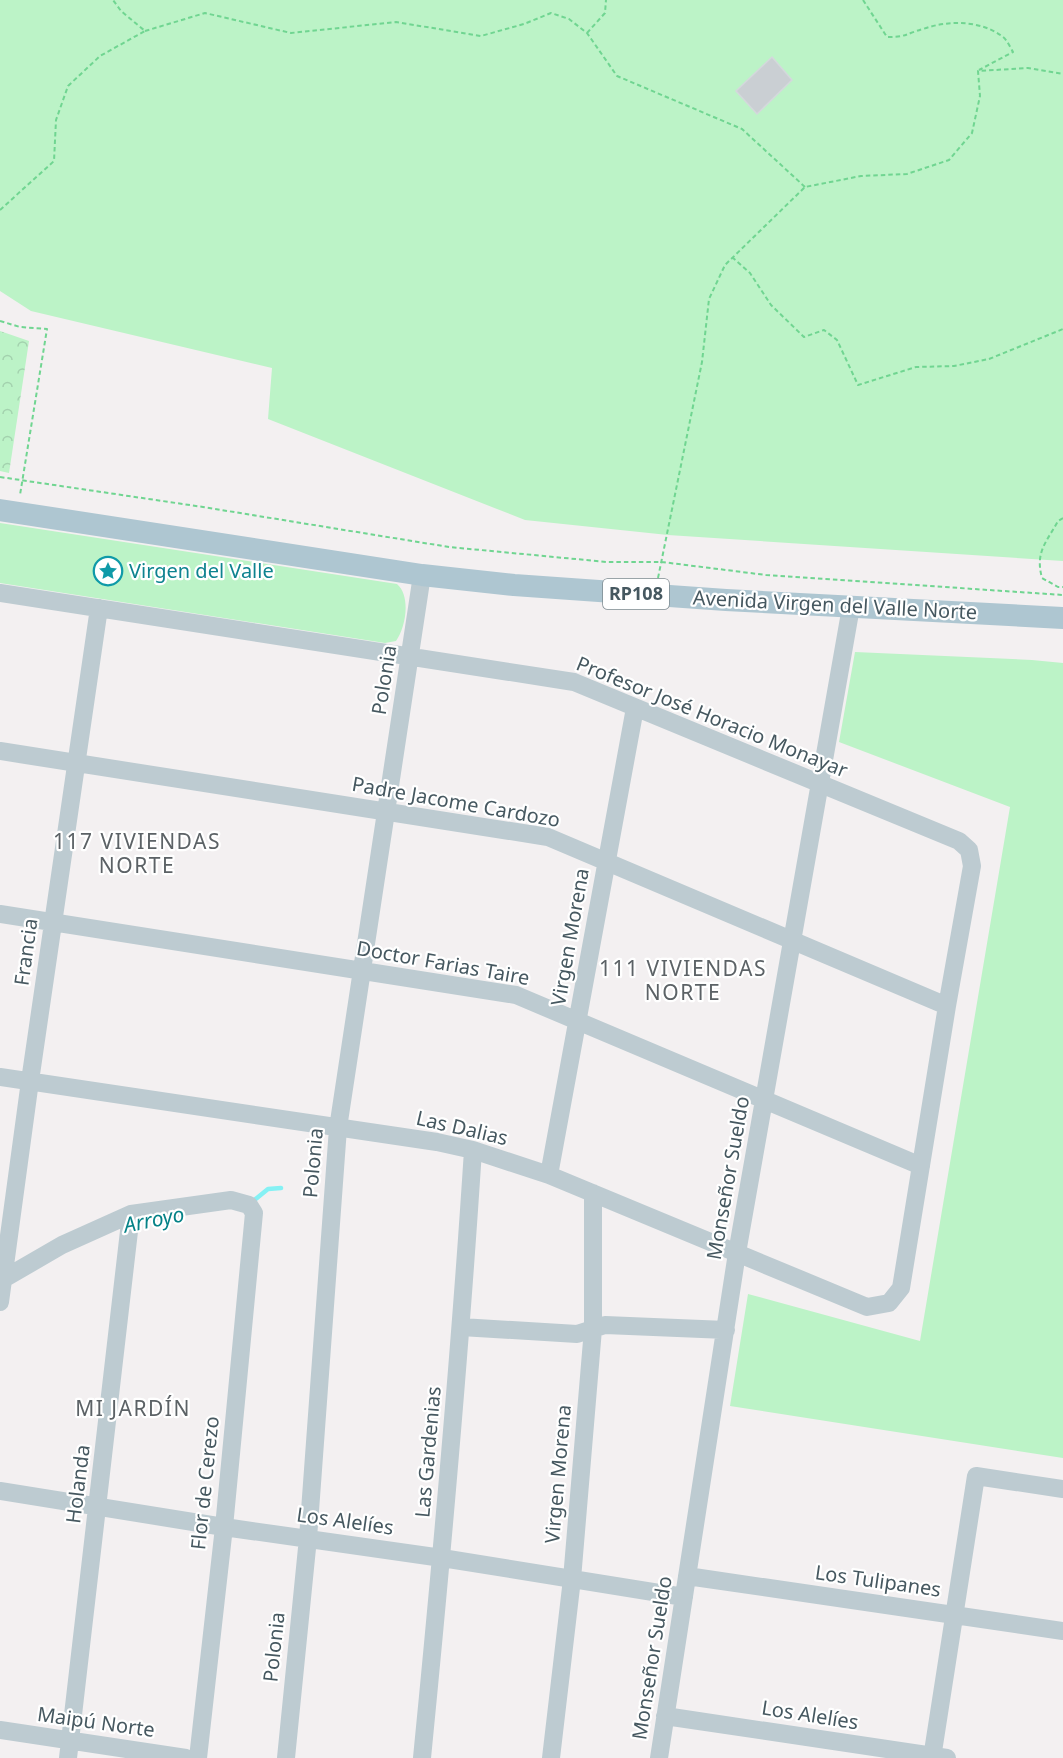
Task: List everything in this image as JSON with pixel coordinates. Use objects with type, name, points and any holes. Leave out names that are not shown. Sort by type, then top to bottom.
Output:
[{"type":"main road","name":"Avenida Virgen del Valle Norte","points":[[9,511],[422,575],[514,585],[1063,618]]},
{"type":"street","name":"Polonia","points":[[286,1758],[308,1538],[338,1128],[422,575]]},
{"type":"street","name":"Profesor José Horacio Monayar","points":[[0,593],[574,682],[960,841],[969,850],[972,866],[947,1006]]},
{"type":"street","name":"Monseñor Sueldo","points":[[659,1758],[737,1253],[851,607]]},
{"type":"street","name":"Francia","points":[[0,1302],[99,608]]},
{"type":"street","name":"Virgen Morena","points":[[549,1175],[635,708]]},
{"type":"street","name":"Padre Jacome Cardozo","points":[[0,752],[548,837],[947,1006]]},
{"type":"street","name":"Doctor Farias Taire","points":[[0,914],[516,995],[921,1166]]},
{"type":"street","points":[[921,1166],[947,1006]]},
{"type":"street","name":"Las Dalias","points":[[0,1077],[437,1142],[473,1150],[549,1175],[867,1307],[889,1303],[901,1288],[921,1166]]},
{"type":"street","name":"Las Gardenias","points":[[422,1758],[442,1558],[473,1150]]},
{"type":"street","name":"Virgen Morena","points":[[551,1758],[572,1579],[593,1329],[593,1193]]},
{"type":"street","name":"Flor de Cerezo","points":[[131,1214],[231,1200],[249,1205],[254,1213],[224,1527],[198,1758]]},
{"type":"street","points":[[2,1281],[62,1245],[131,1214]]},
{"type":"street","name":"Holanda","points":[[69,1749],[131,1214]]},
{"type":"street","points":[[461,1327],[577,1334],[605,1325],[726,1330]]},
{"type":"street","points":[[937,1757],[954,1615],[975,1476],[1063,1490]]},
{"type":"street","name":"Los Alelíes","points":[[0,1491],[684,1597]]},
{"type":"street","name":"Los Tulipanes","points":[[687,1576],[1063,1631]]},
{"type":"street","name":"Los Alelíes","points":[[665,1716],[937,1757]]},
{"type":"street","name":"Maipú Norte","points":[[0,1730],[69,1749],[186,1758]]},
{"type":"path","points":[[113,0],[121,11],[145,31]]},
{"type":"path","points":[[587,33],[605,13],[606,0]]},
{"type":"path","points":[[863,0],[887,37],[904,37],[923,28],[965,22],[984,27],[1004,38],[1013,52],[978,71]]},
{"type":"path","points":[[0,210],[54,161],[56,120],[68,86],[100,56],[145,31],[205,12],[291,33],[396,22],[481,36],[524,24],[551,13],[569,19],[587,33],[616,76],[742,129],[804,187]]},
{"type":"path","points":[[978,71],[1028,68],[1063,74]]},
{"type":"path","points":[[654,595],[702,362],[709,299],[725,265],[804,187],[861,176],[908,174],[950,160],[972,133],[980,96],[978,71]]},
{"type":"path","points":[[732,257],[750,273],[771,305],[804,337],[824,330],[837,340],[858,385],[916,367],[954,366],[989,358],[1063,329]]},
{"type":"path","points":[[0,321],[20,327],[47,329],[22,480],[9,511]]},
{"type":"path","points":[[0,477],[449,547],[607,562],[662,562],[766,575],[1063,594]]},
{"type":"path","points":[[1063,518],[1058,521],[1041,552],[1038,564],[1042,578],[1063,587]]},
{"type":"green space","points":[[0,0],[1063,0],[1063,561],[668,535],[525,520],[268,419],[272,368],[31,311],[0,291]]},
{"type":"green space","points":[[0,331],[29,341],[9,473],[0,471]]},
{"type":"green space","points":[[0,523],[397,584],[404,596],[406,612],[396,641],[385,643],[0,583]]},
{"type":"green space","points":[[855,652],[1063,663],[1063,1458],[730,1406],[748,1294],[920,1341],[1010,807],[839,742]]},
{"type":"building","points":[[772,57],[792,80],[757,114],[736,91]]},
{"type":"waterway","name":"Arroyo","points":[[252,1202],[268,1189],[281,1188]]},
{"type":"place","name":"Virgen del Valle","points":[[108,571]]},
{"type":"district","name":"117 VIVIENDAS NORTE","points":[[137,854]]},
{"type":"district","name":"111 VIVIENDAS NORTE","points":[[683,981]]},
{"type":"district","name":"MI JARDÍN","points":[[133,1409]]}]
